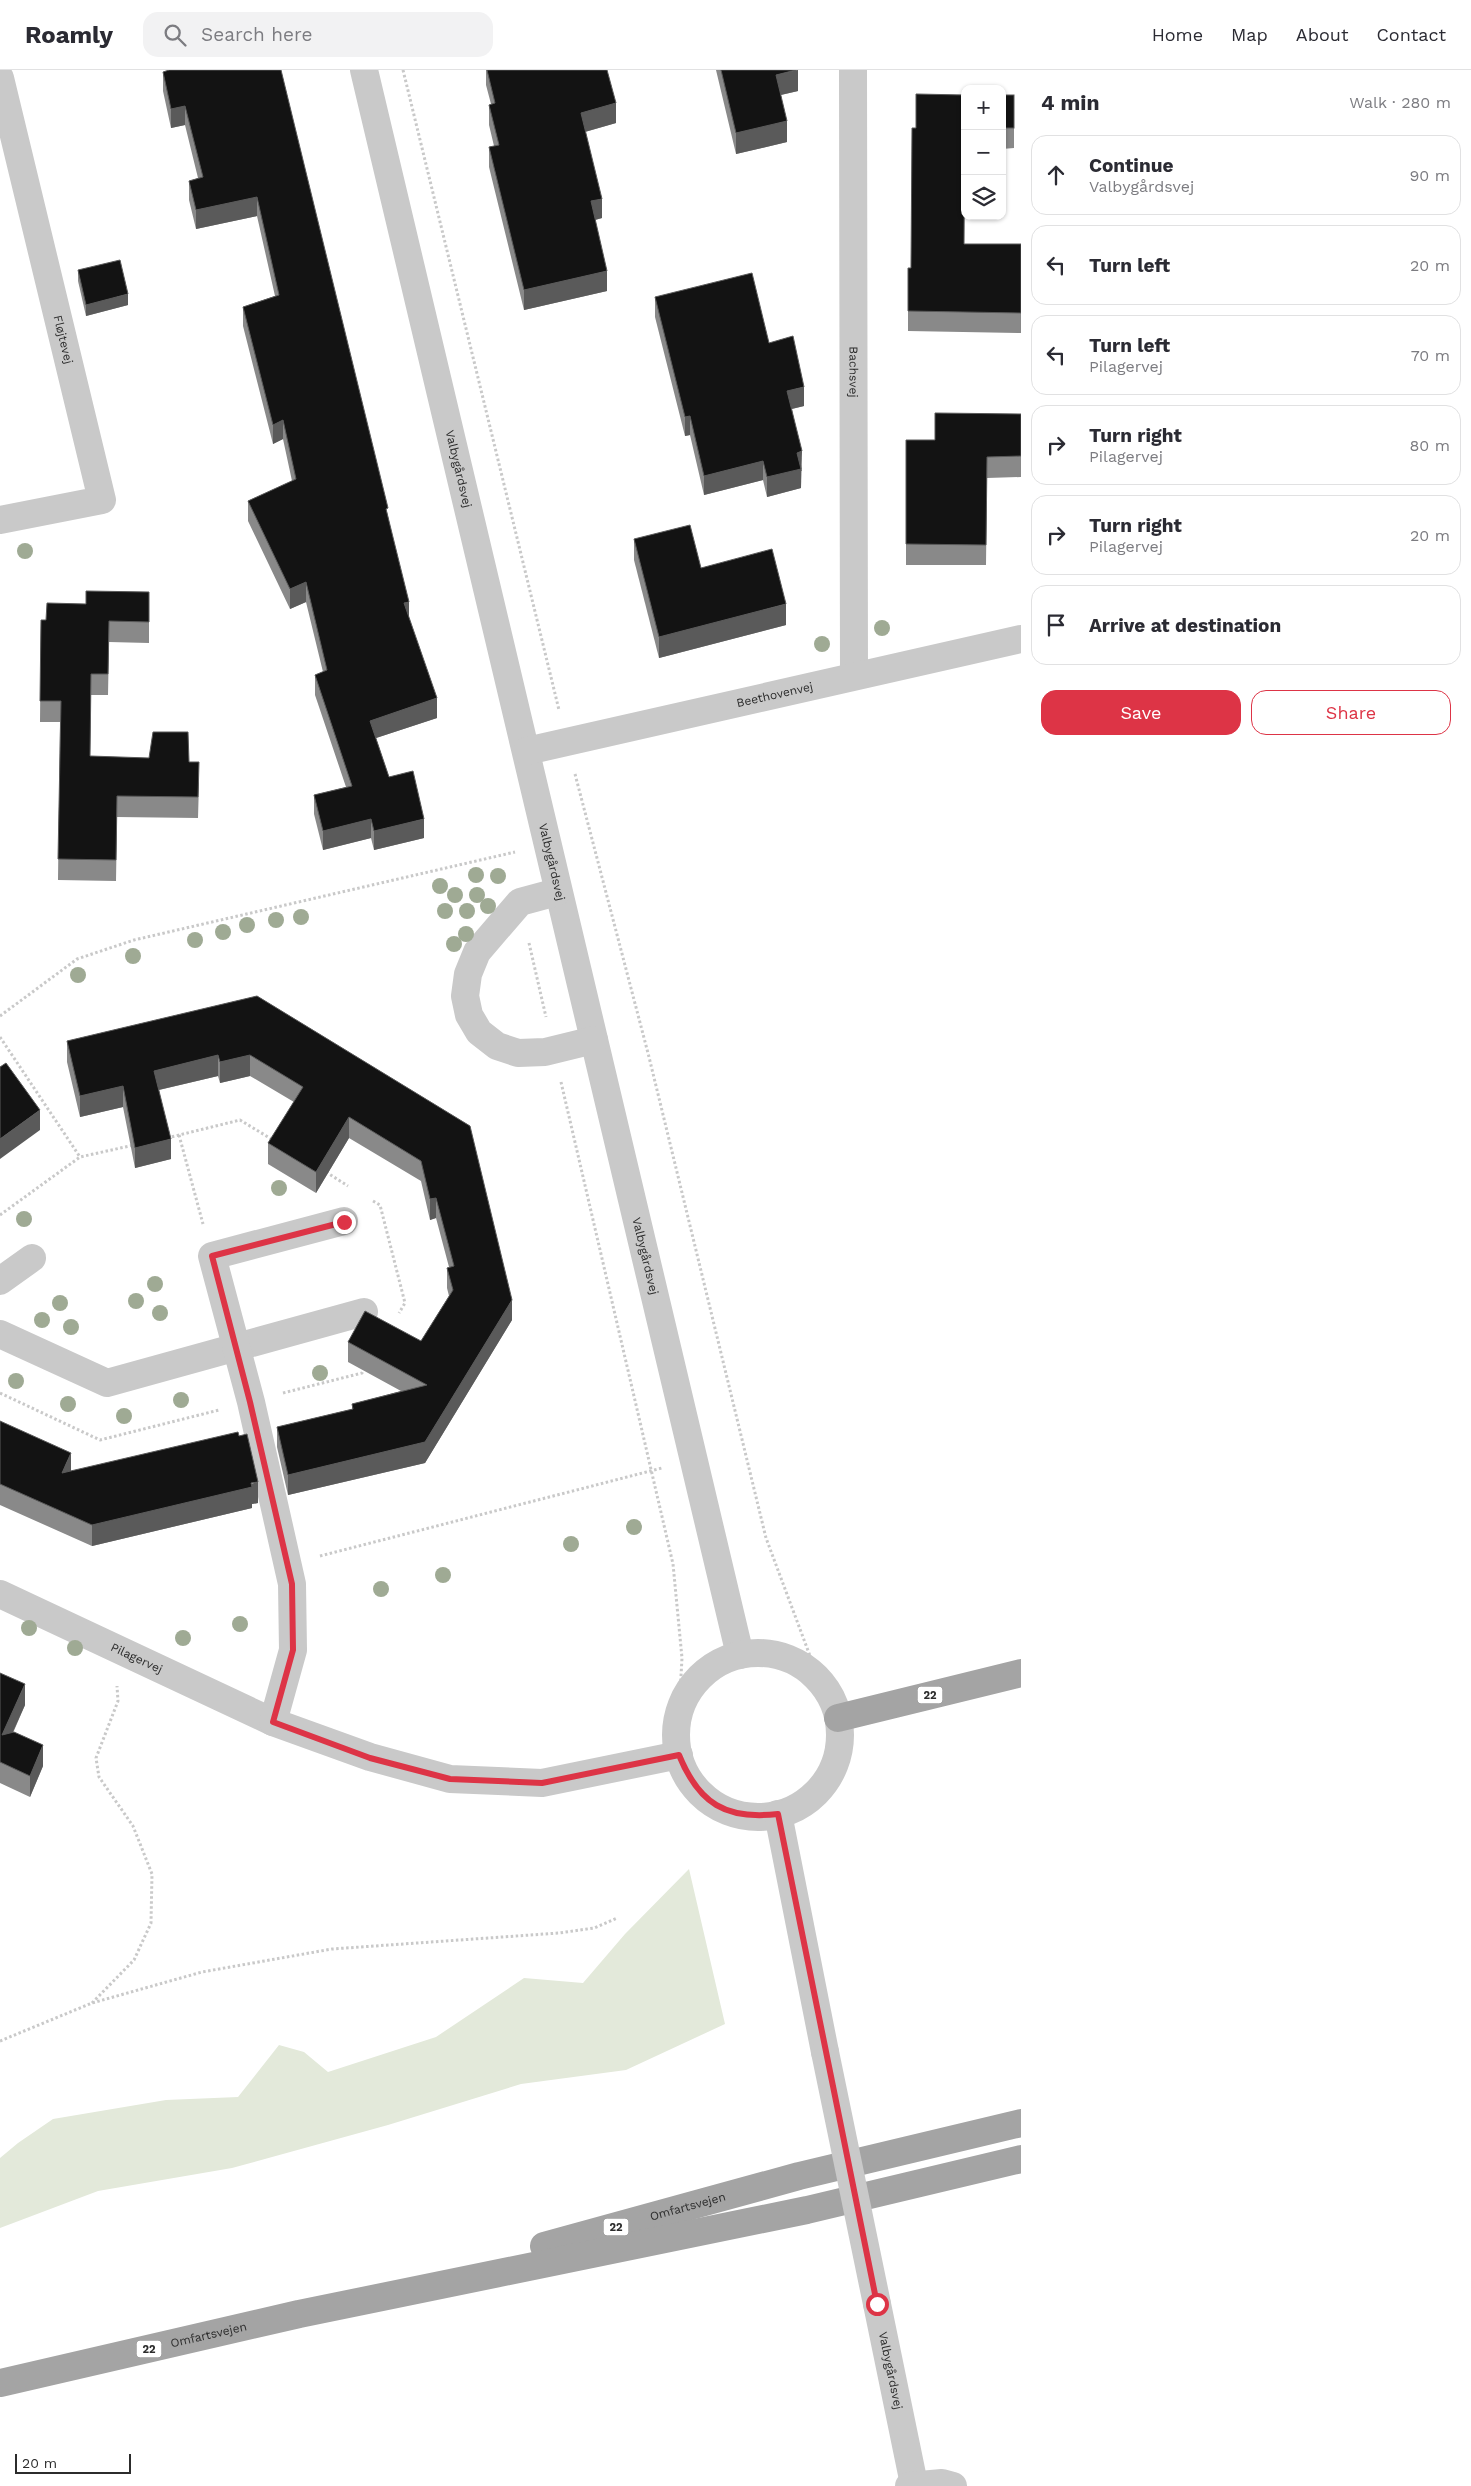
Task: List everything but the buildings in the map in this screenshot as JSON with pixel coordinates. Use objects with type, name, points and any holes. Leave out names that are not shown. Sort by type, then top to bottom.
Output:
[{"type":"main road","name":"22","points":[[838,1718],[1021,1673]]},
{"type":"main road","name":"Omfartsvejen","points":[[299,2314],[799,2176],[1021,2123]]},
{"type":"main road","name":"Omfartsvejen","points":[[0,2383],[299,2314],[807,2210],[1021,2159]]},
{"type":"street","name":"Valbygårdsvej","points":[[364,70],[528,751],[557,892],[740,1655]]},
{"type":"street","name":"Bachsvej","points":[[853,70],[854,675]]},
{"type":"street","name":"Fløjtevej","points":[[0,78],[8,148],[102,500],[0,520]]},
{"type":"street","name":"Beethovenvej","points":[[528,751],[854,675],[1021,639]]},
{"type":"street","points":[[557,892],[520,902],[477,952],[468,974],[464,996],[469,1015],[479,1032],[497,1046],[518,1053],[554,1050],[594,1040]]},
{"type":"street","points":[[273,1722],[293,1650],[292,1584],[236,1347],[212,1256],[344,1222]]},
{"type":"street","points":[[0,1281],[32,1258]]},
{"type":"street","points":[[0,1334],[107,1383],[364,1312]]},
{"type":"street","name":"Pilagervej","points":[[0,1594],[273,1722],[370,1758],[450,1779],[542,1783],[679,1755]]},
{"type":"street","points":[[762,1653],[782,1657],[803,1666],[819,1680],[831,1698],[838,1718],[840,1742],[834,1767],[820,1788],[802,1805],[778,1814],[753,1817],[728,1811],[706,1798],[689,1779],[679,1755],[676,1734],[679,1712],[688,1692],[702,1675],[720,1662],[740,1655],[762,1653]]},
{"type":"street","name":"Valbygårdsvej","points":[[778,1814],[912,2485]]},
{"type":"street","points":[[912,2485],[942,2483],[953,2486]]},
{"type":"path","points":[[403,70],[567,742],[649,1057],[766,1538],[819,1680]]},
{"type":"path","points":[[0,1016],[77,959],[134,940],[548,845]]},
{"type":"path","points":[[520,902],[673,1564],[682,1658],[679,1712]]},
{"type":"path","points":[[0,1037],[80,1158]]},
{"type":"path","points":[[161,1139],[179,1135],[212,1256]]},
{"type":"path","points":[[0,1215],[80,1158],[143,1143]]},
{"type":"path","points":[[288,1565],[651,1470],[694,1461]]},
{"type":"path","points":[[92,2003],[134,1960],[151,1923],[152,1874],[133,1826],[99,1777],[96,1758],[118,1701],[116,1648]]},
{"type":"path","points":[[0,2041],[92,2003],[202,1972],[332,1950],[559,1933],[594,1928],[617,1918]]},
{"type":"green space","points":[[689,1869],[725,2024],[626,2070],[521,2084],[388,2125],[232,2168],[98,2191],[0,2228],[0,2158],[53,2119],[166,2100],[238,2097],[279,2045],[304,2052],[328,2072],[436,2037],[524,1978],[583,1983],[625,1934]]},
{"type":"route","points":[[344,1222],[212,1256],[250,1402],[292,1584],[293,1650],[273,1722],[370,1758],[450,1779],[542,1783],[679,1755],[689,1779],[706,1798],[728,1811],[753,1817],[778,1814],[877,2304]]}]
